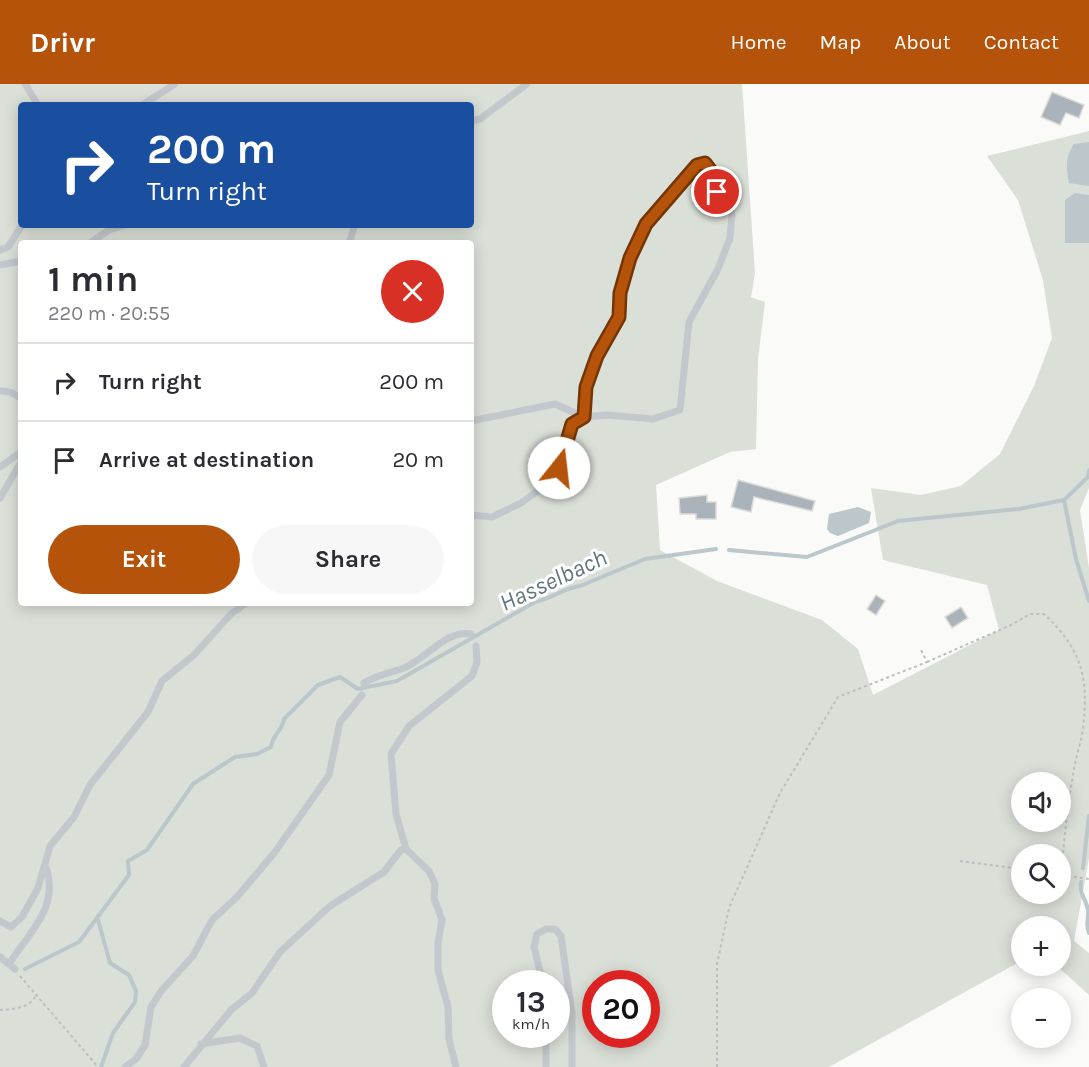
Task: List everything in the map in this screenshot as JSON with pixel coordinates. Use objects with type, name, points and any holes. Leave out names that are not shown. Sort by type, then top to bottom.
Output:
[{"type":"lane","points":[[25,84],[36,102]]},
{"type":"lane","points":[[147,102],[175,84]]},
{"type":"lane","points":[[474,120],[480,119],[527,84]]},
{"type":"lane","points":[[474,515],[492,517],[521,503],[549,483],[559,468],[572,424],[584,417],[607,415],[653,419],[680,410],[689,322],[718,269],[730,238],[732,216],[726,190],[717,192],[714,175],[705,163],[697,165],[646,224],[630,258],[620,293],[619,317],[597,356],[586,387],[584,417]]},
{"type":"lane","points":[[0,250],[8,247],[20,228]]},
{"type":"lane","points":[[94,240],[115,228]]},
{"type":"lane","points":[[0,265],[18,262]]},
{"type":"lane","points":[[0,391],[10,392],[18,397]]},
{"type":"lane","points":[[474,420],[555,404],[584,417]]},
{"type":"lane","points":[[0,467],[18,454]]},
{"type":"lane","points":[[0,498],[18,467]]},
{"type":"lane","points":[[0,921],[11,927],[22,916],[38,888],[50,846],[74,817],[90,785],[148,712],[162,681],[194,655],[231,614],[242,606]]},
{"type":"lane","points":[[364,683],[371,678],[406,667],[456,634],[471,634]]},
{"type":"lane","points":[[456,1067],[449,1039],[448,1007],[438,970],[438,943],[442,920],[434,898],[435,884],[429,872],[406,849],[396,814],[391,754],[409,726],[472,676],[477,662],[476,646]]},
{"type":"lane","points":[[125,1067],[136,1059],[145,1045],[151,1007],[162,990],[180,973],[193,956],[212,920],[237,897],[275,852],[329,775],[340,722],[362,695]]},
{"type":"lane","points":[[184,1067],[231,1010],[252,993],[280,952],[330,906],[384,872],[401,850],[406,849]]},
{"type":"lane","points":[[0,957],[12,966],[50,899],[51,885],[45,865]]},
{"type":"lane","points":[[540,970],[534,947],[537,934],[546,929],[555,929],[561,936],[566,970]]},
{"type":"lane","points":[[570,999],[572,1067]]},
{"type":"lane","points":[[201,1044],[240,1038],[257,1046],[264,1067]]},
{"type":"lane","points":[[546,1048],[546,1067]]},
{"type":"path","points":[[717,1067],[717,964],[729,908],[780,793],[838,697],[927,662],[1011,625],[1030,614],[1044,614],[1079,655],[1086,679],[1083,731],[1074,769],[1065,844]]},
{"type":"path","points":[[921,650],[927,662]]},
{"type":"path","points":[[960,861],[1011,868]]},
{"type":"path","points":[[1071,876],[1089,879]]},
{"type":"path","points":[[12,966],[98,1067]]},
{"type":"path","points":[[0,1010],[18,1008],[33,1002],[36,995]]},
{"type":"shaded area","points":[[0,84],[742,84],[755,273],[751,297],[765,302],[758,359],[756,449],[730,452],[656,485],[660,550],[717,581],[822,620],[858,649],[873,695],[999,630],[987,585],[883,560],[871,488],[921,495],[961,486],[1000,454],[1034,386],[1052,338],[1043,280],[1018,200],[987,156],[1089,131],[1089,488],[1080,510],[1089,568],[1089,858],[1074,941],[1089,953],[1089,995],[1068,976],[1071,976],[1071,916],[1011,916],[1011,967],[829,1067],[0,1067]]},
{"type":"shaded area","points":[[1089,142],[1089,186],[1069,183],[1067,163],[1071,149],[1074,144]]},
{"type":"shaded area","points":[[1075,193],[1089,195],[1089,243],[1065,243],[1065,200]]},
{"type":"shaded area","points":[[858,507],[871,512],[869,523],[838,536],[830,533],[827,529],[829,514]]},
{"type":"building","points":[[1052,92],[1084,105],[1079,118],[1066,113],[1060,125],[1041,117]]},
{"type":"building","points":[[738,480],[815,501],[812,511],[754,497],[751,512],[731,507]]},
{"type":"building","points":[[707,495],[707,502],[716,502],[716,519],[696,519],[696,514],[680,514],[679,498]]},
{"type":"building","points":[[876,595],[885,601],[876,615],[867,609]]},
{"type":"building","points":[[961,607],[968,618],[952,628],[945,617]]},
{"type":"waterway","name":"Hasselbach","points":[[729,550],[807,557],[898,521],[1019,509],[1064,500],[1088,477],[1089,470]]},
{"type":"waterway","points":[[1064,500],[1076,559],[1089,601]]},
{"type":"waterway","name":"Hasselbach","points":[[25,969],[79,942],[129,875],[128,861],[147,850],[193,784],[235,757],[257,754],[271,747],[284,719],[318,685],[340,677],[358,689],[397,681],[535,602],[645,559],[716,549]]},
{"type":"waterway","points":[[1083,868],[1089,816]]},
{"type":"waterway","points":[[1081,882],[1081,890],[1088,910],[1089,933]]},
{"type":"waterway","name":"Hasselbach","points":[[98,920],[110,963],[129,975],[136,991],[135,1002],[113,1033],[101,1067]]},
{"type":"route","points":[[559,468],[572,424],[584,417],[586,387],[597,356],[619,317],[620,293],[630,258],[646,224],[697,165],[705,163],[714,175],[717,192]]}]
